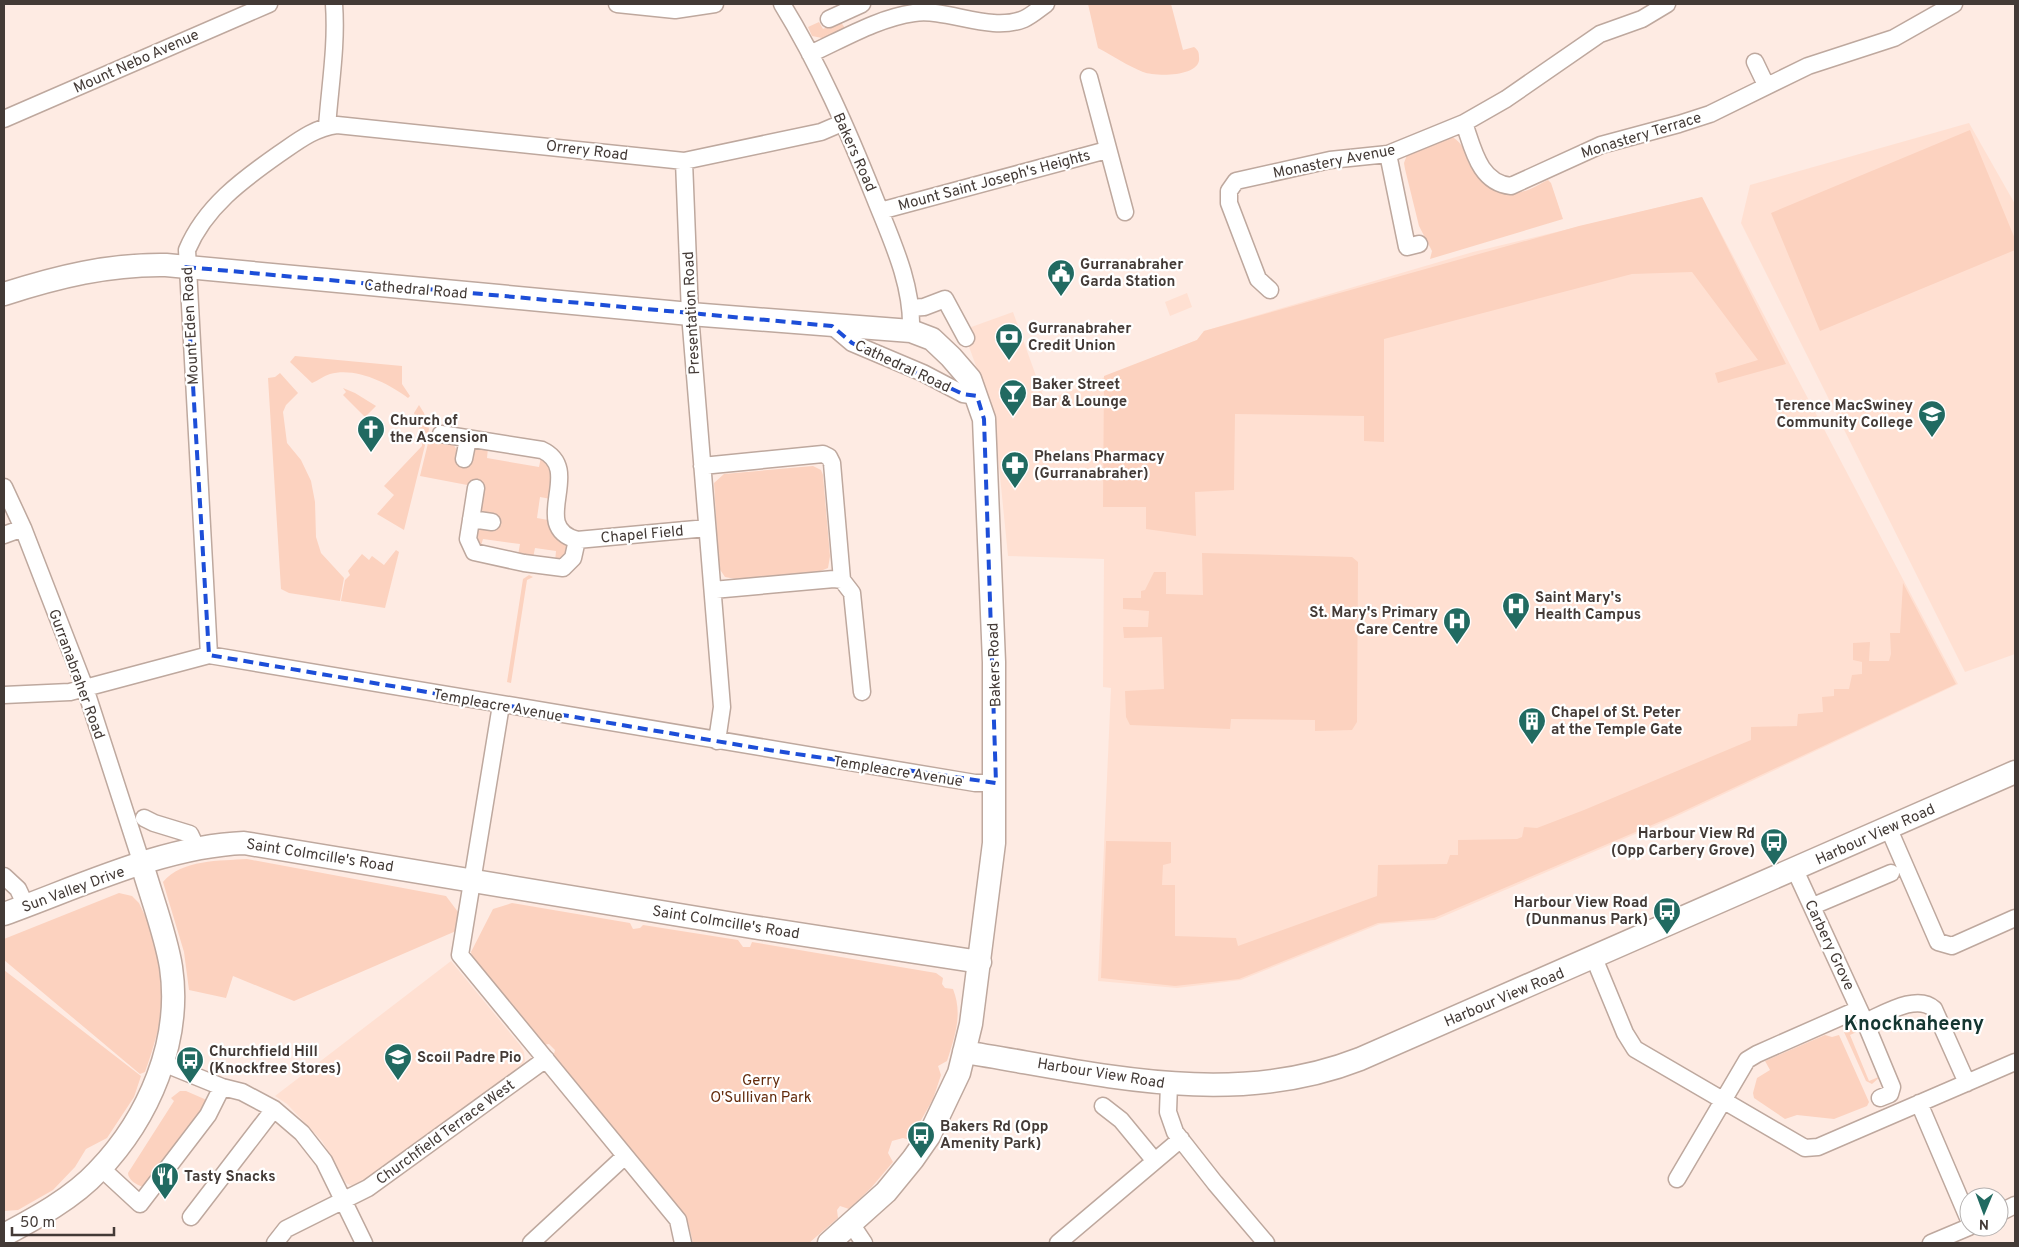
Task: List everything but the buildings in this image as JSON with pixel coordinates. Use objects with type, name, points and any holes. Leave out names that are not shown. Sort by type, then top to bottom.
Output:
[{"type":"street","name":"Mount Nebo Avenue","points":[[4,119],[269,4]]},
{"type":"street","points":[[327,127],[335,50],[334,4]]},
{"type":"street","points":[[617,4],[675,10],[715,4]]},
{"type":"street","name":"Bakers Road","points":[[782,4],[810,54],[842,123],[901,264],[910,308],[911,331],[932,339],[951,356],[970,379],[977,396],[984,419],[994,662],[996,783],[994,843],[972,1024],[959,1073],[929,1136],[886,1192],[852,1225],[829,1243]]},
{"type":"street","points":[[829,19],[862,4]]},
{"type":"street","points":[[810,54],[886,21],[915,13],[936,13],[983,22],[1007,22],[1023,19],[1046,4]]},
{"type":"street","name":"Monastery Avenue","points":[[1270,290],[1258,279],[1229,203],[1229,192],[1236,181],[1330,160],[1388,154],[1464,123],[1506,99],[1600,34],[1642,19],[1667,4]]},
{"type":"street","name":"Monastery Terrace","points":[[1464,123],[1481,168],[1503,185],[1511,186],[1601,145],[1710,114],[1740,101],[1766,85],[1808,66],[1894,38],[1954,4]]},
{"type":"street","points":[[847,12],[856,33]]},
{"type":"street","points":[[1755,62],[1766,85]]},
{"type":"street","points":[[1089,77],[1107,150],[1126,212]]},
{"type":"street","name":"Orrery Road","points":[[327,127],[347,126],[684,161],[821,132],[842,123]]},
{"type":"street","name":"Mount Eden Road","points":[[209,655],[186,267],[187,250],[193,236],[227,194],[250,174],[303,138],[327,127]]},
{"type":"street","name":"Mount Saint Joseph's Heights","points":[[880,211],[1107,150]]},
{"type":"street","points":[[1388,154],[1407,247],[1419,244]]},
{"type":"street","name":"Presentation Road","points":[[684,161],[690,314],[722,707],[717,741]]},
{"type":"street","name":"Cathedral Road","points":[[4,294],[41,282],[96,270],[151,265],[690,314],[911,331]]},
{"type":"street","points":[[910,308],[924,307],[945,299],[966,338]]},
{"type":"street","name":"Cathedral Road","points":[[832,326],[852,343],[923,373],[963,394],[977,396]]},
{"type":"street","points":[[441,434],[542,450],[551,454],[557,462],[560,474],[554,517],[562,530],[577,540],[573,558],[563,568],[474,552],[468,543],[476,488]]},
{"type":"street","points":[[464,459],[468,439]]},
{"type":"street","points":[[702,466],[823,454],[829,457],[832,463],[842,580],[852,594],[862,692]]},
{"type":"street","name":"Gurranabraher Road","points":[[4,487],[23,528],[85,688],[142,864]]},
{"type":"street","points":[[471,519],[492,522]]},
{"type":"street","points":[[4,535],[23,528]]},
{"type":"street","name":"Chapel Field","points":[[577,540],[707,528]]},
{"type":"street","points":[[713,590],[834,578],[842,580]]},
{"type":"street","name":"Templeacre Avenue","points":[[4,695],[70,692],[209,655],[975,783],[996,783]]},
{"type":"street","points":[[500,705],[474,880],[460,955],[624,1157],[678,1220],[683,1243]]},
{"type":"street","name":"Harbour View Road","points":[[964,1052],[1169,1084],[1218,1086],[1258,1084],[1316,1074],[1360,1059],[1594,958],[2015,772]]},
{"type":"street","points":[[144,818],[190,834],[197,849]]},
{"type":"street","points":[[1888,827],[1938,942],[1945,946],[1952,946],[2015,918]]},
{"type":"street","name":"Saint Colmcille's Road","points":[[142,864],[224,843],[258,844],[746,926],[980,962]]},
{"type":"street","points":[[4,1235],[42,1214],[101,1168],[145,1108],[163,1063],[172,993],[171,966],[142,864]]},
{"type":"street","name":"Sun Valley Drive","points":[[4,914],[142,864]]},
{"type":"street","name":"Carbery Grove","points":[[1795,870],[1813,906],[1892,1087],[1890,1094],[1880,1098]]},
{"type":"street","points":[[1813,906],[1891,873]]},
{"type":"street","points":[[4,876],[18,889],[26,906]]},
{"type":"street","points":[[1594,958],[1625,1033],[1635,1049],[1798,1146],[1812,1148],[2015,1062]]},
{"type":"street","points":[[1677,1180],[1742,1067],[1752,1057],[1862,1016],[1915,1002],[1928,1003],[1934,1009],[1967,1083]]},
{"type":"street","name":"Churchfield Terrace West","points":[[275,1243],[286,1229],[368,1188],[546,1059]]},
{"type":"street","points":[[163,1063],[222,1087],[242,1092],[274,1109],[302,1133],[324,1161],[364,1243]]},
{"type":"street","points":[[1169,1084],[1169,1117],[1181,1139],[1266,1243]]},
{"type":"street","points":[[101,1168],[140,1204],[208,1115],[222,1087]]},
{"type":"street","points":[[1919,1103],[1959,1197]]},
{"type":"street","points":[[1103,1106],[1121,1120],[1154,1160]]},
{"type":"street","points":[[192,1217],[274,1109]]},
{"type":"street","points":[[1058,1243],[1181,1139]]},
{"type":"street","points":[[531,1243],[624,1157]]},
{"type":"street","points":[[852,1225],[864,1243]]},
{"type":"street","points":[[1931,1243],[1959,1231]]},
{"type":"highlighted area","points":[[186,267],[832,326],[852,343],[963,394],[977,396],[984,419],[996,783],[769,750],[209,655]]},
{"type":"shaded area","name":"Terence MacSwiney Community College","points":[[1969,123],[2015,204],[2015,654],[1965,672],[1741,223],[1750,185]]},
{"type":"shaded area","name":"Saint Mary's Health Campus","points":[[1702,197],[1958,684],[1675,817],[1435,920],[1380,924],[1241,980],[1177,988],[1098,981],[1111,688],[1103,687],[1104,559],[1008,556],[994,416],[963,330],[1013,312],[1045,401],[1197,340],[1204,331],[1473,252]]},
{"type":"shaded area","points":[[1187,293],[1192,307],[1170,316],[1165,302]]},
{"type":"shaded area","name":"Scoil Padre Pio","points":[[451,961],[520,1045],[524,1052],[525,1061],[522,1067],[363,1185],[355,1187],[346,1183],[322,1141],[287,1104],[275,1096]]},
{"type":"green space","points":[[1088,4],[1171,4],[1183,50],[1194,47],[1199,54],[1198,64],[1186,72],[1158,75],[1143,72],[1126,64],[1098,48]]},
{"type":"green space","points":[[840,21],[845,28],[823,41],[822,38],[812,36],[808,27],[819,22],[823,29]]},
{"type":"green space","points":[[1970,130],[2015,239],[2015,250],[1820,331],[1771,213]]},
{"type":"green space","points":[[1452,137],[1462,146],[1470,165],[1478,177],[1490,186],[1504,191],[1523,191],[1548,180],[1551,183],[1563,219],[1430,259],[1432,251],[1419,226],[1404,163],[1408,152]]},
{"type":"green space","points":[[1702,197],[1786,364],[1718,383],[1715,373],[1758,360],[1692,272],[1632,274],[1384,339],[1384,442],[1364,441],[1364,416],[1235,414],[1234,490],[1195,492],[1196,536],[1146,529],[1146,507],[1103,507],[1104,376],[1197,340],[1204,331],[1579,226]]},
{"type":"green space","points":[[295,356],[402,366],[402,384],[410,396],[408,398],[391,387],[371,378],[350,373],[330,374],[312,383],[290,362]]},
{"type":"green space","points":[[280,373],[298,393],[286,405],[283,412],[287,443],[301,460],[311,481],[315,502],[316,537],[321,553],[344,578],[340,601],[289,593],[281,589],[268,378],[275,377]]},
{"type":"green space","points":[[343,388],[376,406],[365,417],[343,395],[346,392]]},
{"type":"green space","points":[[419,405],[424,413],[429,429],[404,530],[377,514],[394,495],[384,486],[422,446],[422,436],[414,413]]},
{"type":"green space","points":[[430,435],[450,439],[458,452],[476,447],[488,448],[487,458],[539,467],[541,457],[552,465],[551,499],[540,497],[537,518],[548,520],[566,543],[568,547],[565,559],[555,562],[556,551],[535,548],[533,558],[518,555],[520,544],[483,539],[480,549],[476,545],[476,533],[483,527],[484,514],[481,508],[483,488],[420,476]]},
{"type":"green space","points":[[813,466],[821,470],[823,475],[830,556],[828,568],[818,572],[736,579],[725,577],[719,568],[714,483],[724,474]]},
{"type":"green space","points":[[396,550],[399,552],[385,608],[341,601],[345,580],[350,575],[348,571],[362,554],[369,560],[372,556],[384,565]]},
{"type":"green space","points":[[1202,553],[1352,557],[1358,562],[1357,722],[1352,730],[1315,731],[1315,720],[1231,719],[1230,729],[1130,725],[1126,717],[1125,691],[1164,689],[1162,637],[1124,638],[1123,627],[1148,627],[1149,611],[1123,609],[1123,598],[1141,598],[1141,591],[1145,590],[1154,572],[1166,572],[1166,594],[1203,595]]},
{"type":"green space","points":[[529,575],[533,577],[527,580],[511,683],[507,682],[523,579]]},
{"type":"green space","points":[[1903,583],[1956,684],[1673,816],[1434,918],[1378,923],[1239,979],[1175,986],[1101,978],[1106,841],[1171,842],[1171,863],[1163,865],[1162,885],[1175,885],[1175,936],[1236,938],[1238,946],[1377,896],[1378,865],[1447,864],[1450,855],[1458,855],[1458,840],[1517,839],[1522,837],[1524,827],[1537,828],[1584,810],[1751,740],[1751,727],[1797,726],[1798,714],[1823,712],[1822,697],[1834,696],[1834,689],[1849,689],[1852,675],[1862,674],[1862,662],[1853,660],[1853,643],[1870,642],[1869,661],[1889,661],[1891,654],[1890,633],[1900,633]]},
{"type":"green space","points":[[247,859],[446,896],[458,912],[456,931],[294,1001],[233,976],[226,998],[189,990],[184,952],[163,882],[171,874],[191,865],[214,861]]},
{"type":"green space","points":[[119,893],[132,896],[139,903],[156,941],[164,972],[165,993],[158,1028],[145,1072],[140,1074],[4,960],[4,939]]},
{"type":"green space","name":"Gerry O'Sullivan Park","points":[[512,903],[630,923],[633,929],[640,928],[643,925],[738,940],[743,947],[750,947],[752,942],[936,973],[943,978],[942,984],[945,988],[953,989],[958,1016],[947,1061],[938,1066],[941,1075],[933,1099],[910,1140],[903,1138],[892,1141],[888,1153],[893,1162],[871,1188],[849,1209],[840,1206],[837,1210],[838,1218],[809,1243],[693,1243],[688,1222],[553,1058],[555,1050],[549,1044],[543,1045],[473,960],[471,952],[493,909]]},
{"type":"green space","points":[[4,970],[141,1076],[134,1097],[107,1138],[86,1149],[75,1167],[53,1190],[18,1210],[4,1211]]},
{"type":"green space","points":[[1860,1025],[1861,1030],[1850,1035],[1869,1081],[1881,1076],[1872,1084],[1866,1081],[1844,1032]]},
{"type":"green space","points":[[1825,1035],[1832,1037],[1839,1035],[1869,1102],[1867,1106],[1834,1119],[1797,1115],[1785,1119],[1754,1098],[1753,1093],[1757,1078],[1770,1070],[1765,1061]]},
{"type":"green space","points":[[180,1091],[186,1091],[209,1101],[143,1187],[136,1184],[128,1176],[128,1173],[174,1101],[171,1098]]},
{"type":"place","name":"Gurranabraher Garda Station","points":[[1061,297]]},
{"type":"place","name":"Gurranabraher Credit Union","points":[[1009,361]]},
{"type":"place","name":"Baker Street Bar & Lounge","points":[[1013,417]]},
{"type":"place","name":"Terence MacSwiney Community College","points":[[1932,438]]},
{"type":"place","name":"Church of the Ascension","points":[[371,453]]},
{"type":"place","name":"Phelans Pharmacy (Gurranabraher)","points":[[1015,489]]},
{"type":"place","name":"Saint Mary's Health Campus","points":[[1516,630]]},
{"type":"place","name":"St. Mary's Primary Care Centre","points":[[1457,645]]},
{"type":"place","name":"Chapel of St. Peter at the Temple Gate","points":[[1532,745]]},
{"type":"place","name":"Harbour View Rd (Opp Carbery Grove)","points":[[1774,866]]},
{"type":"place","name":"Harbour View Road (Dunmanus Park)","points":[[1667,935]]},
{"type":"place","name":"Scoil Padre Pio","points":[[398,1081]]},
{"type":"place","name":"Churchfield Hill (Knockfree Stores)","points":[[190,1084]]},
{"type":"place","name":"Bakers Rd (Opp Amenity Park)","points":[[921,1159]]},
{"type":"place","name":"Tasty Snacks","points":[[165,1200]]},
{"type":"district","name":"Knocknaheeny","points":[[1914,1023]]}]
